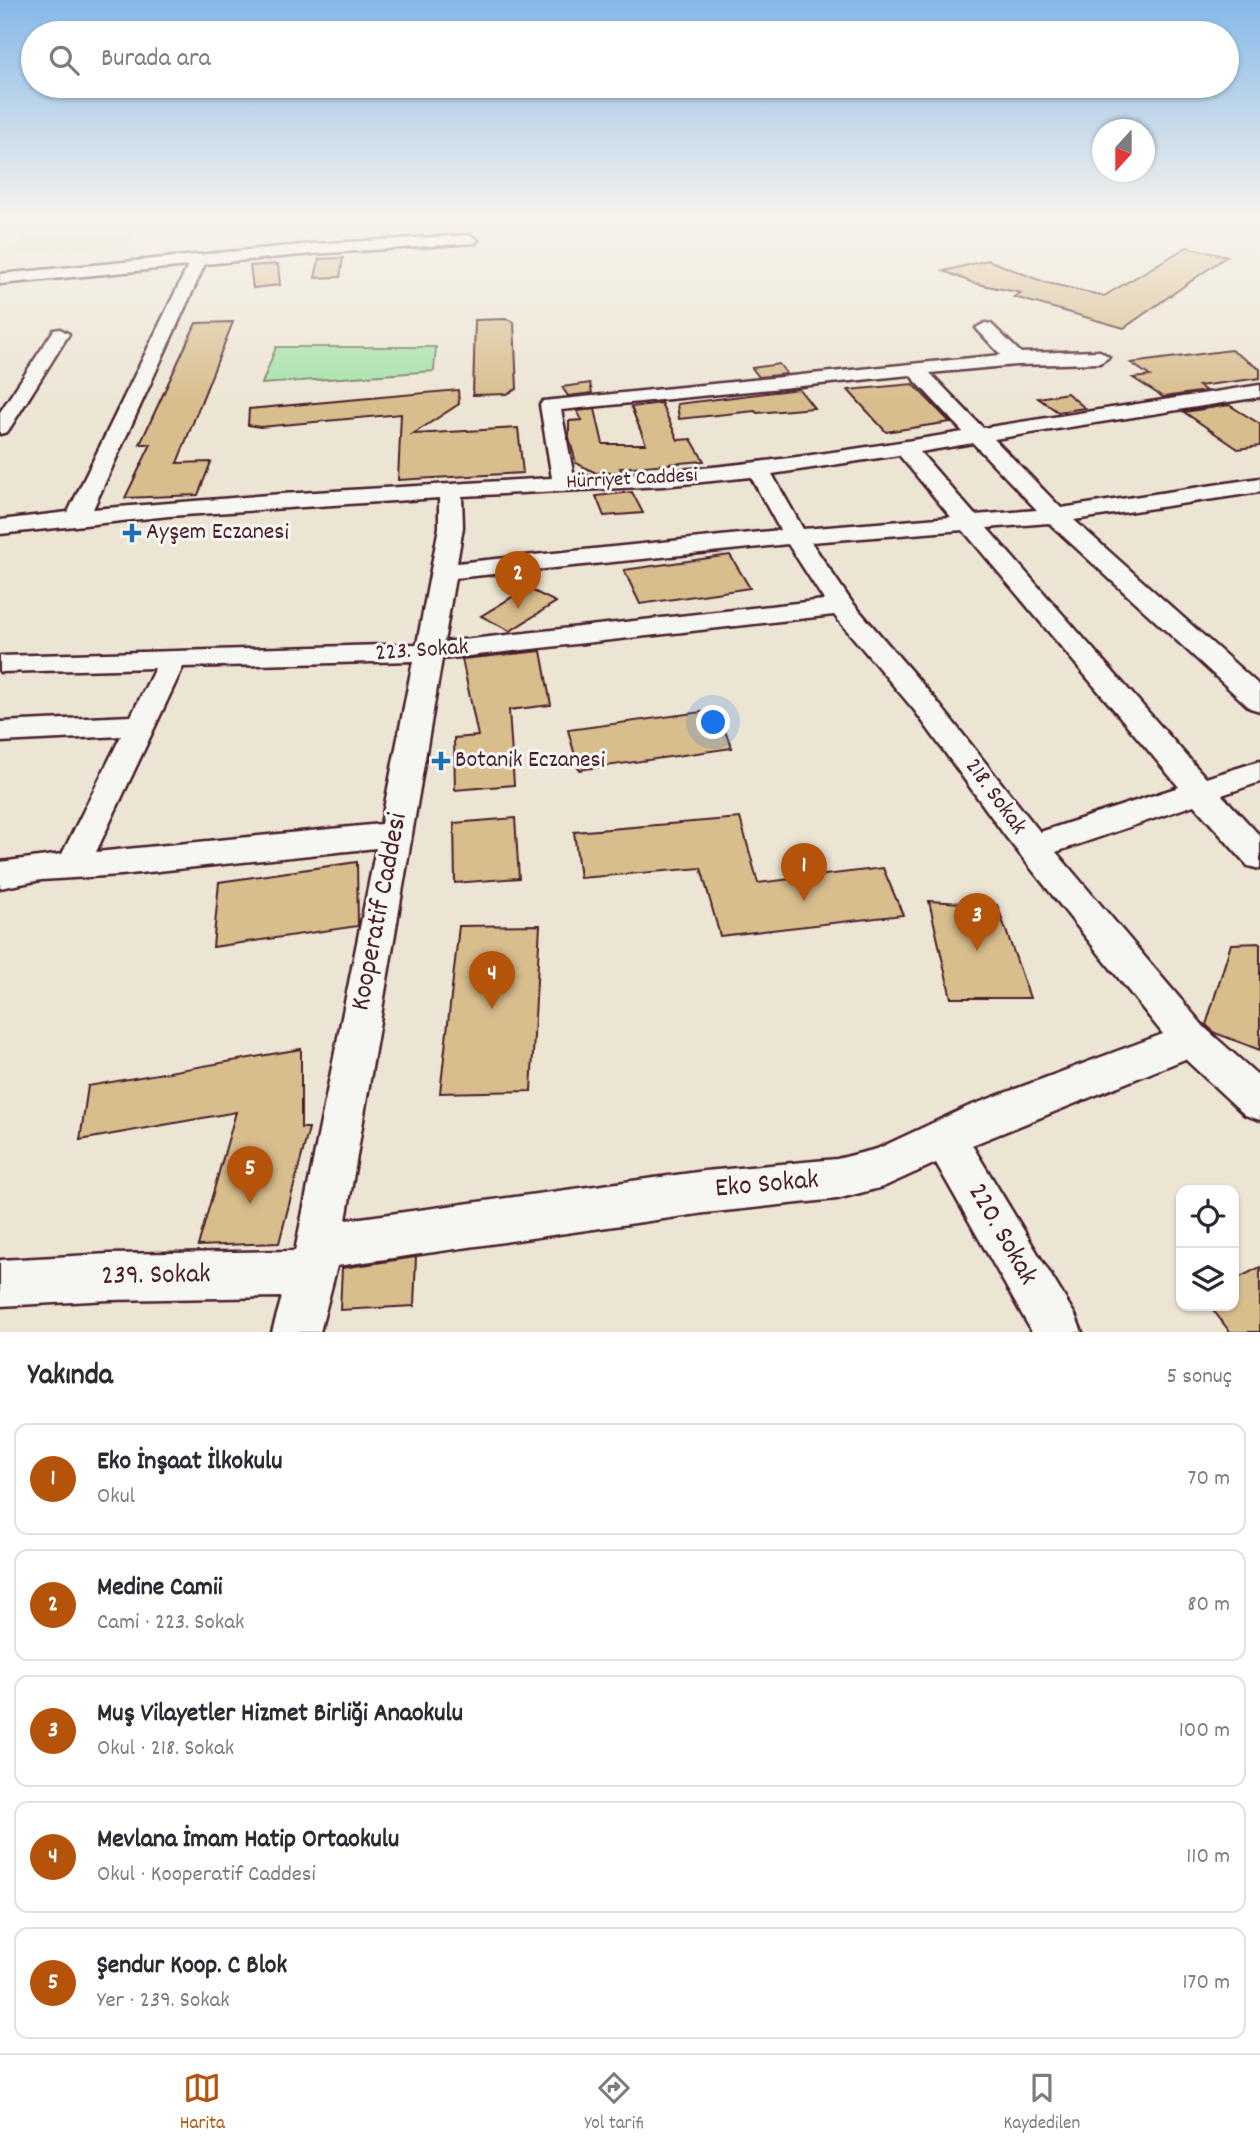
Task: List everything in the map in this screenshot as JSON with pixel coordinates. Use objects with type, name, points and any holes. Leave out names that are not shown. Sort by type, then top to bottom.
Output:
[{"type":"street","points":[[77,518],[190,278]]},
{"type":"street","points":[[985,328],[1016,359]]},
{"type":"street","points":[[0,428],[60,334]]},
{"type":"street","points":[[564,484],[550,405],[1016,359],[1100,357]]},
{"type":"street","points":[[915,369],[980,434],[1055,516],[1260,702]]},
{"type":"street","name":"Hürriyet Caddesi","points":[[0,527],[77,518],[758,470],[1091,415],[1260,391]]},
{"type":"street","points":[[903,446],[967,523],[1260,857]]},
{"type":"street","name":"218. Sokak","points":[[758,470],[795,536],[841,606],[925,705],[1033,847],[1191,1041],[1260,1102]]},
{"type":"street","name":"Kooperatif Caddesi","points":[[296,1332],[315,1260],[396,834],[451,527],[450,490]]},
{"type":"street","points":[[442,572],[795,536],[1055,516],[1256,490]]},
{"type":"street","name":"223. Sokak","points":[[0,664],[429,652],[841,606]]},
{"type":"street","points":[[72,866],[172,661]]},
{"type":"street","points":[[0,732],[141,725]]},
{"type":"street","points":[[1033,847],[1260,771]]},
{"type":"street","points":[[0,876],[72,866],[396,834]]},
{"type":"street","name":"Eko Sokak","points":[[315,1260],[705,1192],[837,1179],[883,1167],[982,1120],[1191,1041]]},
{"type":"street","name":"220. Sokak","points":[[944,1138],[995,1220],[1058,1332]]},
{"type":"street","name":"239. Sokak","points":[[0,1283],[315,1260]]},
{"type":"green space","points":[[276,347],[436,347],[434,371],[262,384]]},
{"type":"building","points":[[252,278],[279,278],[280,285],[253,288]]},
{"type":"building","points":[[961,278],[1034,278],[1104,296],[1134,278],[1195,278],[1124,328],[1014,297],[1021,293]]},
{"type":"building","points":[[507,319],[514,322],[517,389],[507,394],[473,395],[475,320]]},
{"type":"building","points":[[233,322],[177,463],[211,462],[198,495],[125,498],[151,444],[140,444],[196,323]]},
{"type":"building","points":[[1231,350],[1260,369],[1260,378],[1199,386],[1206,391],[1163,397],[1133,378],[1150,376],[1131,363]]},
{"type":"building","points":[[779,364],[787,374],[759,377],[752,368]]},
{"type":"building","points":[[590,383],[592,393],[568,396],[562,387]]},
{"type":"building","points":[[913,384],[950,422],[886,432],[848,390]]},
{"type":"building","points":[[799,389],[814,408],[679,419],[677,404]]},
{"type":"building","points":[[458,390],[459,404],[413,434],[518,428],[523,473],[398,480],[401,414],[260,427],[248,425],[249,409]]},
{"type":"building","points":[[1067,393],[1085,408],[1058,412],[1038,398]]},
{"type":"building","points":[[661,403],[678,440],[691,439],[704,461],[620,468],[622,472],[596,473],[576,463],[569,437],[569,421],[582,420],[577,411],[595,409],[603,444],[646,444],[631,407]]},
{"type":"building","points":[[1229,405],[1260,424],[1260,446],[1238,449],[1184,412]]},
{"type":"building","points":[[632,492],[643,513],[604,516],[596,496]]},
{"type":"building","points":[[730,555],[750,588],[640,604],[624,570]]},
{"type":"building","points":[[527,588],[556,602],[510,631],[481,616]]},
{"type":"building","points":[[541,651],[551,705],[509,710],[514,785],[455,790],[454,738],[478,736],[462,659]]},
{"type":"building","points":[[716,710],[732,748],[579,770],[568,730]]},
{"type":"building","points":[[515,818],[519,878],[455,883],[454,823]]},
{"type":"building","points":[[740,818],[758,883],[883,868],[903,915],[720,936],[701,868],[580,878],[574,832]]},
{"type":"building","points":[[357,862],[358,926],[213,947],[219,882]]},
{"type":"building","points":[[929,901],[997,905],[1030,998],[951,998]]},
{"type":"building","points":[[540,925],[531,1091],[440,1093],[459,926]]},
{"type":"building","points":[[1260,943],[1260,1050],[1215,1033],[1206,1025],[1231,944]]},
{"type":"building","points":[[301,1049],[301,1128],[309,1128],[279,1243],[198,1246],[236,1112],[80,1140],[88,1086]]},
{"type":"building","points":[[416,1257],[414,1306],[340,1310],[342,1268]]},
{"type":"building","points":[[1260,1267],[1260,1332],[1230,1332],[1214,1311],[1239,1311],[1239,1278]]},
{"type":"place","name":"Ayşem Eczanesi","points":[[132,533]]},
{"type":"place","name":"Medine Camii","points":[[518,609]]},
{"type":"place","name":"Botanik Eczanesi","points":[[441,761]]},
{"type":"place","name":"Eko İnşaat İlkokulu","points":[[804,901]]},
{"type":"place","name":"Muş Vilayetler Hizmet Birliği Anaokulu","points":[[977,951]]},
{"type":"place","name":"Mevlana İmam Hatip Ortaokulu","points":[[492,1009]]},
{"type":"place","name":"Şendur Koop. C Blok","points":[[250,1204]]}]
